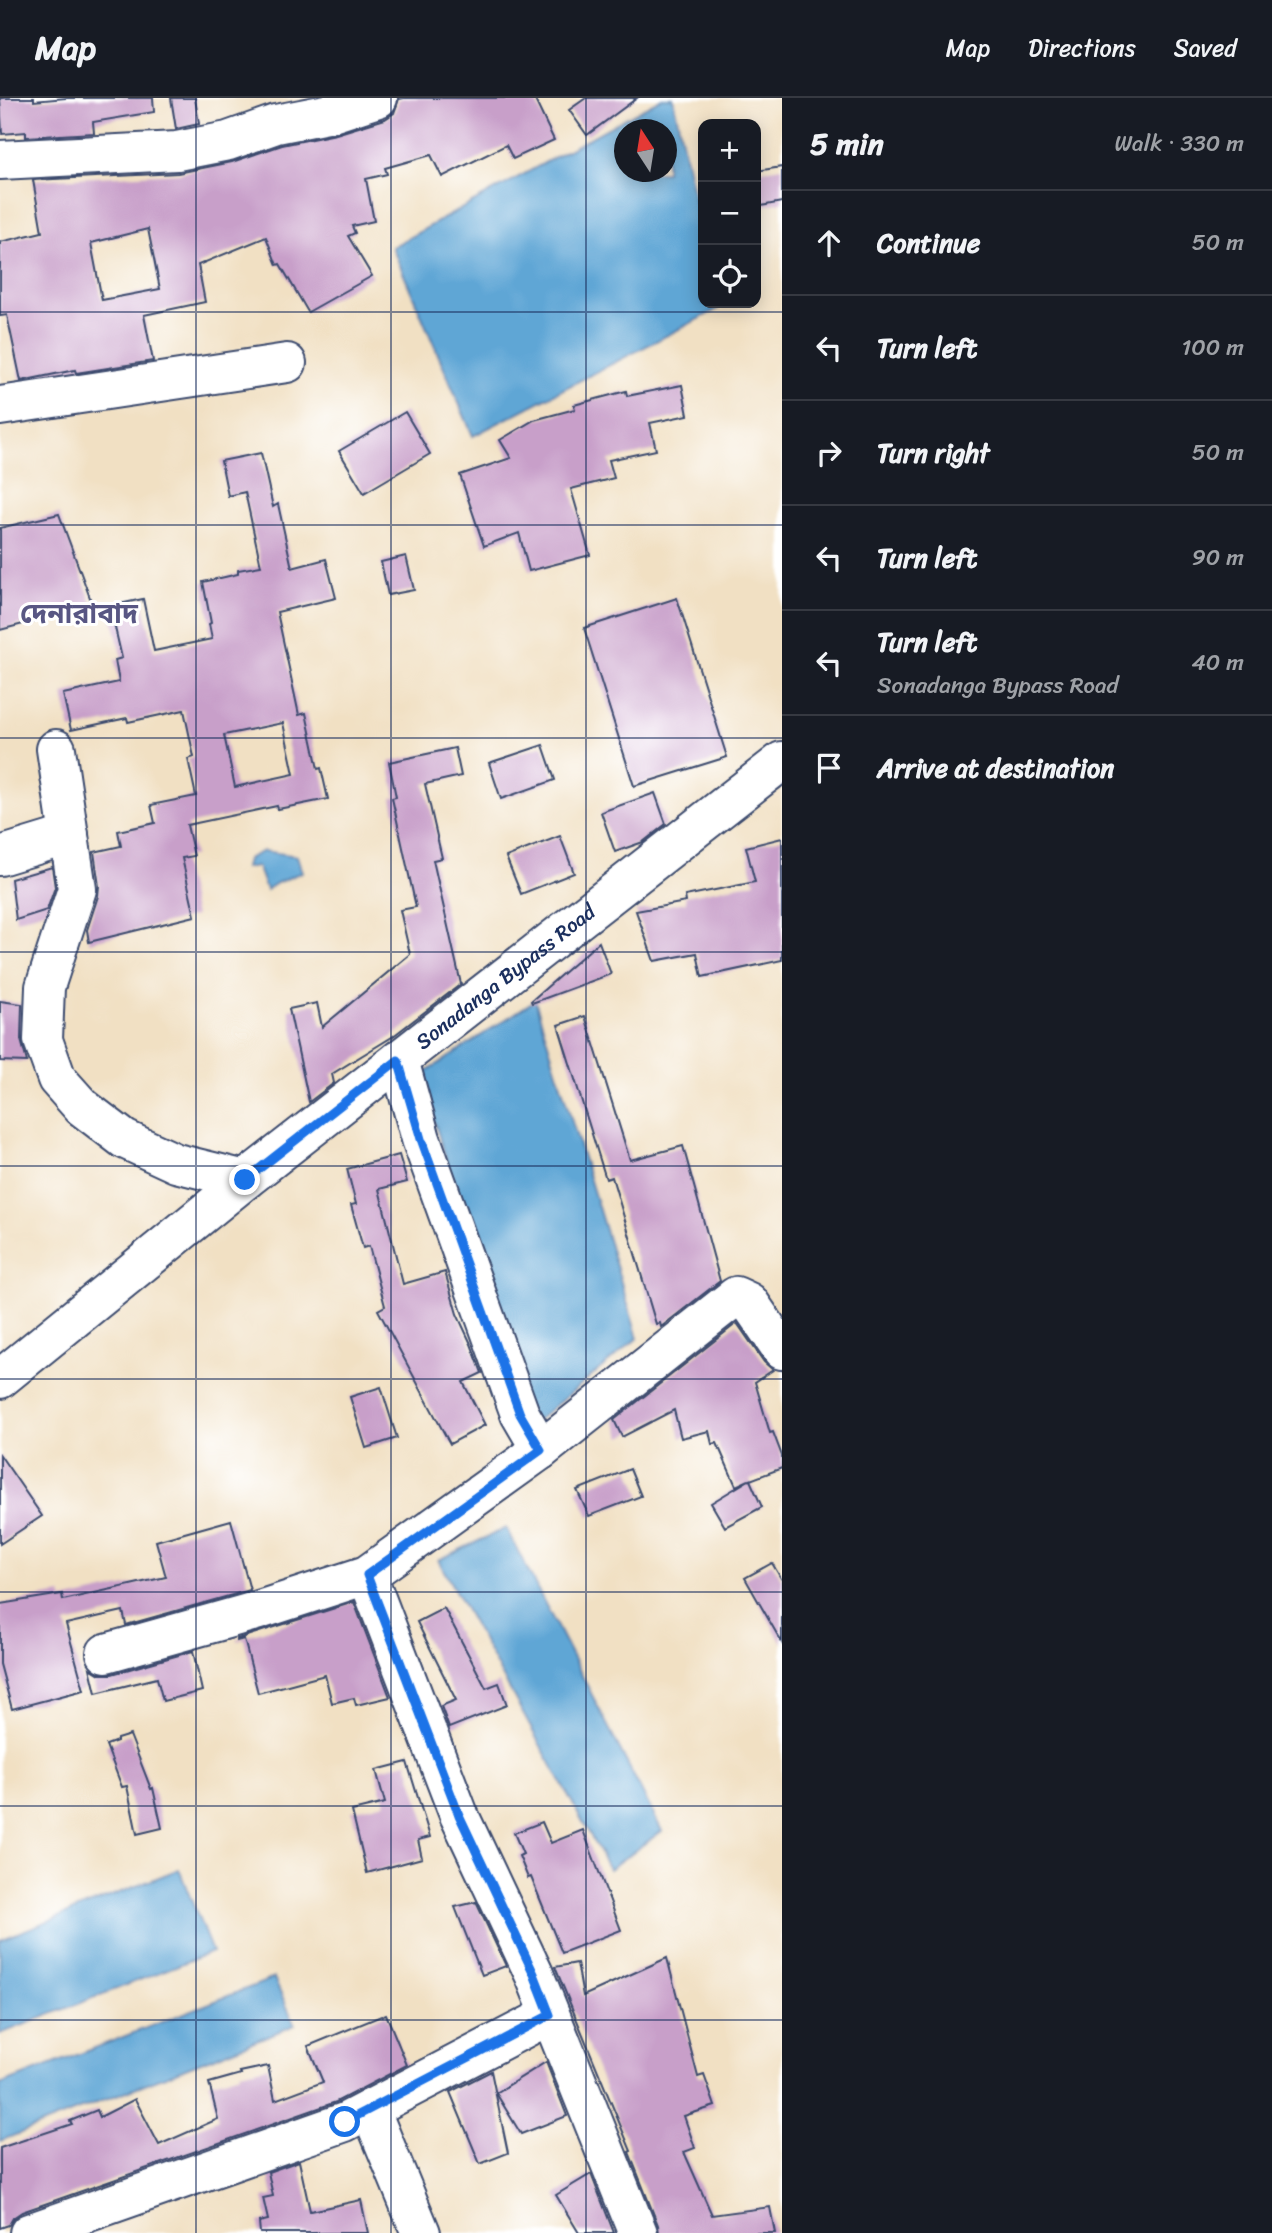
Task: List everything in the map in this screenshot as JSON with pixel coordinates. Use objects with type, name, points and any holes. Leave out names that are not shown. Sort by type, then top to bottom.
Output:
[{"type":"street","points":[[0,160],[177,151],[228,141],[276,124],[332,113],[378,98]]},
{"type":"street","points":[[0,405],[286,363]]},
{"type":"street","points":[[57,749],[77,889],[44,987],[43,1040],[57,1079],[82,1107],[124,1139],[176,1163],[245,1180]]},
{"type":"street","name":"Sonadanga Bypass Road","points":[[0,1379],[245,1180],[782,761]]},
{"type":"street","points":[[0,856],[69,835]]},
{"type":"street","points":[[398,1060],[421,1139],[520,1414],[541,1450]]},
{"type":"street","points":[[106,1653],[259,1610],[367,1575],[541,1450],[736,1296],[749,1302],[782,1350]]},
{"type":"street","points":[[367,1575],[459,1815],[534,1974],[638,2233]]},
{"type":"street","points":[[29,2233],[345,2122],[550,2015]]},
{"type":"street","points":[[370,2109],[421,2233]]},
{"type":"water","points":[[662,98],[673,98],[698,216],[698,308],[718,309],[473,436],[392,247],[614,124],[614,182],[677,182],[677,119],[624,119]]},
{"type":"water","points":[[263,851],[297,856],[302,872],[266,890],[257,866],[245,868],[247,859]]},
{"type":"water","points":[[535,1000],[638,1338],[530,1426],[420,1076]]},
{"type":"water","points":[[506,1528],[662,1831],[609,1869],[438,1560]]},
{"type":"water","points":[[179,1869],[212,1952],[0,2034],[0,1940]]},
{"type":"water","points":[[274,1978],[295,2025],[0,2141],[0,2085]]},
{"type":"building","points":[[0,98],[34,98],[34,101],[66,98],[153,98],[154,112],[93,122],[94,133],[26,137],[26,132],[2,134]]},
{"type":"building","points":[[171,98],[195,98],[199,124],[176,129]]},
{"type":"building","points":[[534,98],[554,140],[513,159],[506,145],[442,177],[431,155],[385,168],[387,174],[366,179],[374,221],[352,226],[355,233],[348,236],[372,276],[308,312],[280,264],[277,265],[266,237],[198,265],[205,302],[144,315],[153,361],[76,373],[75,370],[21,381],[7,315],[0,316],[0,242],[42,232],[33,180],[178,173],[232,162],[282,145],[336,134],[385,119],[394,113],[399,99]],"holes":[[[148,229],[160,289],[102,300],[91,243]]]},
{"type":"building","points":[[586,98],[637,98],[587,135],[569,110]]},
{"type":"building","points":[[782,167],[782,202],[761,206],[761,170]]},
{"type":"building","points":[[682,385],[688,415],[650,423],[656,450],[609,460],[614,478],[571,489],[590,555],[529,571],[519,533],[484,546],[460,475],[511,458],[500,440],[534,420],[575,409],[574,405],[626,391],[627,396]]},
{"type":"building","points":[[405,412],[430,454],[364,493],[339,451]]},
{"type":"building","points":[[261,453],[273,507],[278,504],[292,568],[326,559],[336,598],[277,612],[299,715],[306,713],[318,769],[321,768],[328,799],[278,809],[277,806],[187,825],[194,856],[182,858],[195,916],[89,942],[87,930],[99,886],[94,852],[121,846],[118,831],[155,823],[151,805],[196,796],[188,759],[194,757],[184,710],[71,730],[63,694],[119,682],[115,660],[122,658],[110,606],[143,599],[154,651],[212,639],[203,582],[238,574],[238,570],[261,566],[245,492],[228,496],[221,461]],"holes":[[[283,723],[294,774],[235,787],[224,735]]]},
{"type":"building","points":[[59,514],[93,606],[0,630],[0,528]]},
{"type":"building","points":[[406,556],[414,590],[388,595],[381,562]]},
{"type":"building","points":[[677,598],[727,757],[634,786],[584,628]]},
{"type":"building","points":[[543,745],[555,780],[501,799],[489,763]]},
{"type":"building","points":[[455,748],[461,776],[425,784],[442,858],[433,860],[461,984],[392,1037],[332,1074],[334,1083],[309,1102],[289,1009],[317,1003],[322,1027],[410,954],[400,910],[416,907],[392,798],[396,797],[389,762]]},
{"type":"building","points":[[655,793],[666,824],[643,842],[615,852],[601,812]]},
{"type":"building","points":[[560,836],[574,873],[521,894],[506,857]]},
{"type":"building","points":[[782,838],[782,960],[702,977],[697,953],[654,961],[636,911],[686,902],[685,896],[755,882],[746,847]]},
{"type":"building","points":[[52,867],[55,887],[47,910],[16,920],[11,879]]},
{"type":"building","points":[[599,942],[611,974],[532,1003],[531,1001]]},
{"type":"building","points":[[0,1001],[22,1004],[21,1040],[27,1062],[0,1061]]},
{"type":"building","points":[[585,1016],[630,1160],[683,1146],[720,1281],[661,1327],[660,1323],[656,1324],[612,1177],[606,1179],[558,1025]]},
{"type":"building","points":[[399,1155],[407,1182],[379,1189],[403,1284],[445,1272],[457,1314],[482,1373],[463,1382],[485,1425],[450,1444],[378,1310],[385,1306],[369,1246],[363,1248],[351,1205],[356,1204],[347,1169]]},
{"type":"building","points":[[737,1323],[764,1362],[773,1370],[755,1382],[770,1433],[773,1432],[782,1456],[782,1468],[750,1480],[762,1507],[725,1527],[711,1503],[749,1480],[736,1486],[717,1443],[712,1444],[709,1431],[681,1438],[674,1410],[622,1437],[614,1420]]},
{"type":"building","points":[[381,1387],[397,1438],[366,1448],[350,1397]]},
{"type":"building","points":[[0,1455],[42,1516],[0,1544]]},
{"type":"building","points":[[630,1469],[641,1496],[589,1516],[577,1490]]},
{"type":"building","points":[[231,1520],[250,1590],[126,1625],[123,1611],[66,1624],[84,1690],[12,1709],[0,1664],[0,1604],[62,1594],[63,1600],[166,1577],[156,1541]]},
{"type":"building","points":[[772,1563],[782,1580],[782,1643],[745,1578]]},
{"type":"building","points":[[354,1602],[390,1697],[356,1705],[354,1698],[332,1703],[325,1675],[258,1693],[244,1639],[237,1639]]},
{"type":"building","points":[[444,1608],[486,1688],[499,1683],[507,1705],[449,1728],[441,1706],[456,1700],[417,1622]]},
{"type":"building","points":[[193,1651],[202,1691],[163,1701],[157,1678],[96,1693],[90,1668],[100,1674],[112,1674]]},
{"type":"building","points":[[130,1735],[151,1789],[153,1788],[162,1828],[137,1834],[127,1786],[122,1787],[106,1745]]},
{"type":"building","points":[[407,1762],[430,1837],[418,1840],[422,1858],[367,1873],[352,1811],[385,1803],[376,1770]]},
{"type":"building","points":[[542,1822],[551,1843],[583,1830],[621,1930],[562,1953],[531,1877],[528,1878],[519,1856],[523,1854],[514,1833]]},
{"type":"building","points":[[476,1902],[506,1966],[482,1975],[455,1907]]},
{"type":"building","points":[[667,1958],[698,2077],[704,2075],[715,2106],[684,2116],[695,2148],[684,2152],[712,2215],[770,2207],[775,2233],[659,2233],[629,2152],[631,2151],[555,1967],[577,1963],[583,1996]]},
{"type":"building","points":[[386,2014],[407,2065],[336,2102],[22,2212],[13,2218],[9,2225],[0,2228],[0,2148],[72,2124],[70,2121],[97,2110],[100,2117],[135,2099],[159,2145],[218,2119],[209,2083],[268,2066],[275,2100],[323,2082],[308,2046]]},
{"type":"building","points":[[546,2062],[567,2116],[521,2134],[496,2093]]},
{"type":"building","points":[[491,2071],[508,2153],[480,2164],[450,2092]]},
{"type":"building","points":[[299,2161],[310,2211],[361,2200],[368,2233],[260,2233],[259,2222],[268,2220],[263,2198],[273,2196],[268,2172]]},
{"type":"building","points":[[591,2174],[614,2233],[579,2233],[556,2195]]},
{"type":"district","name":"দেনারাবাদ","points":[[79,613]]},
{"type":"route","points":[[245,1180],[398,1060],[421,1139],[520,1414],[541,1450],[367,1575],[459,1815],[534,1974],[550,2015],[345,2122]]}]
